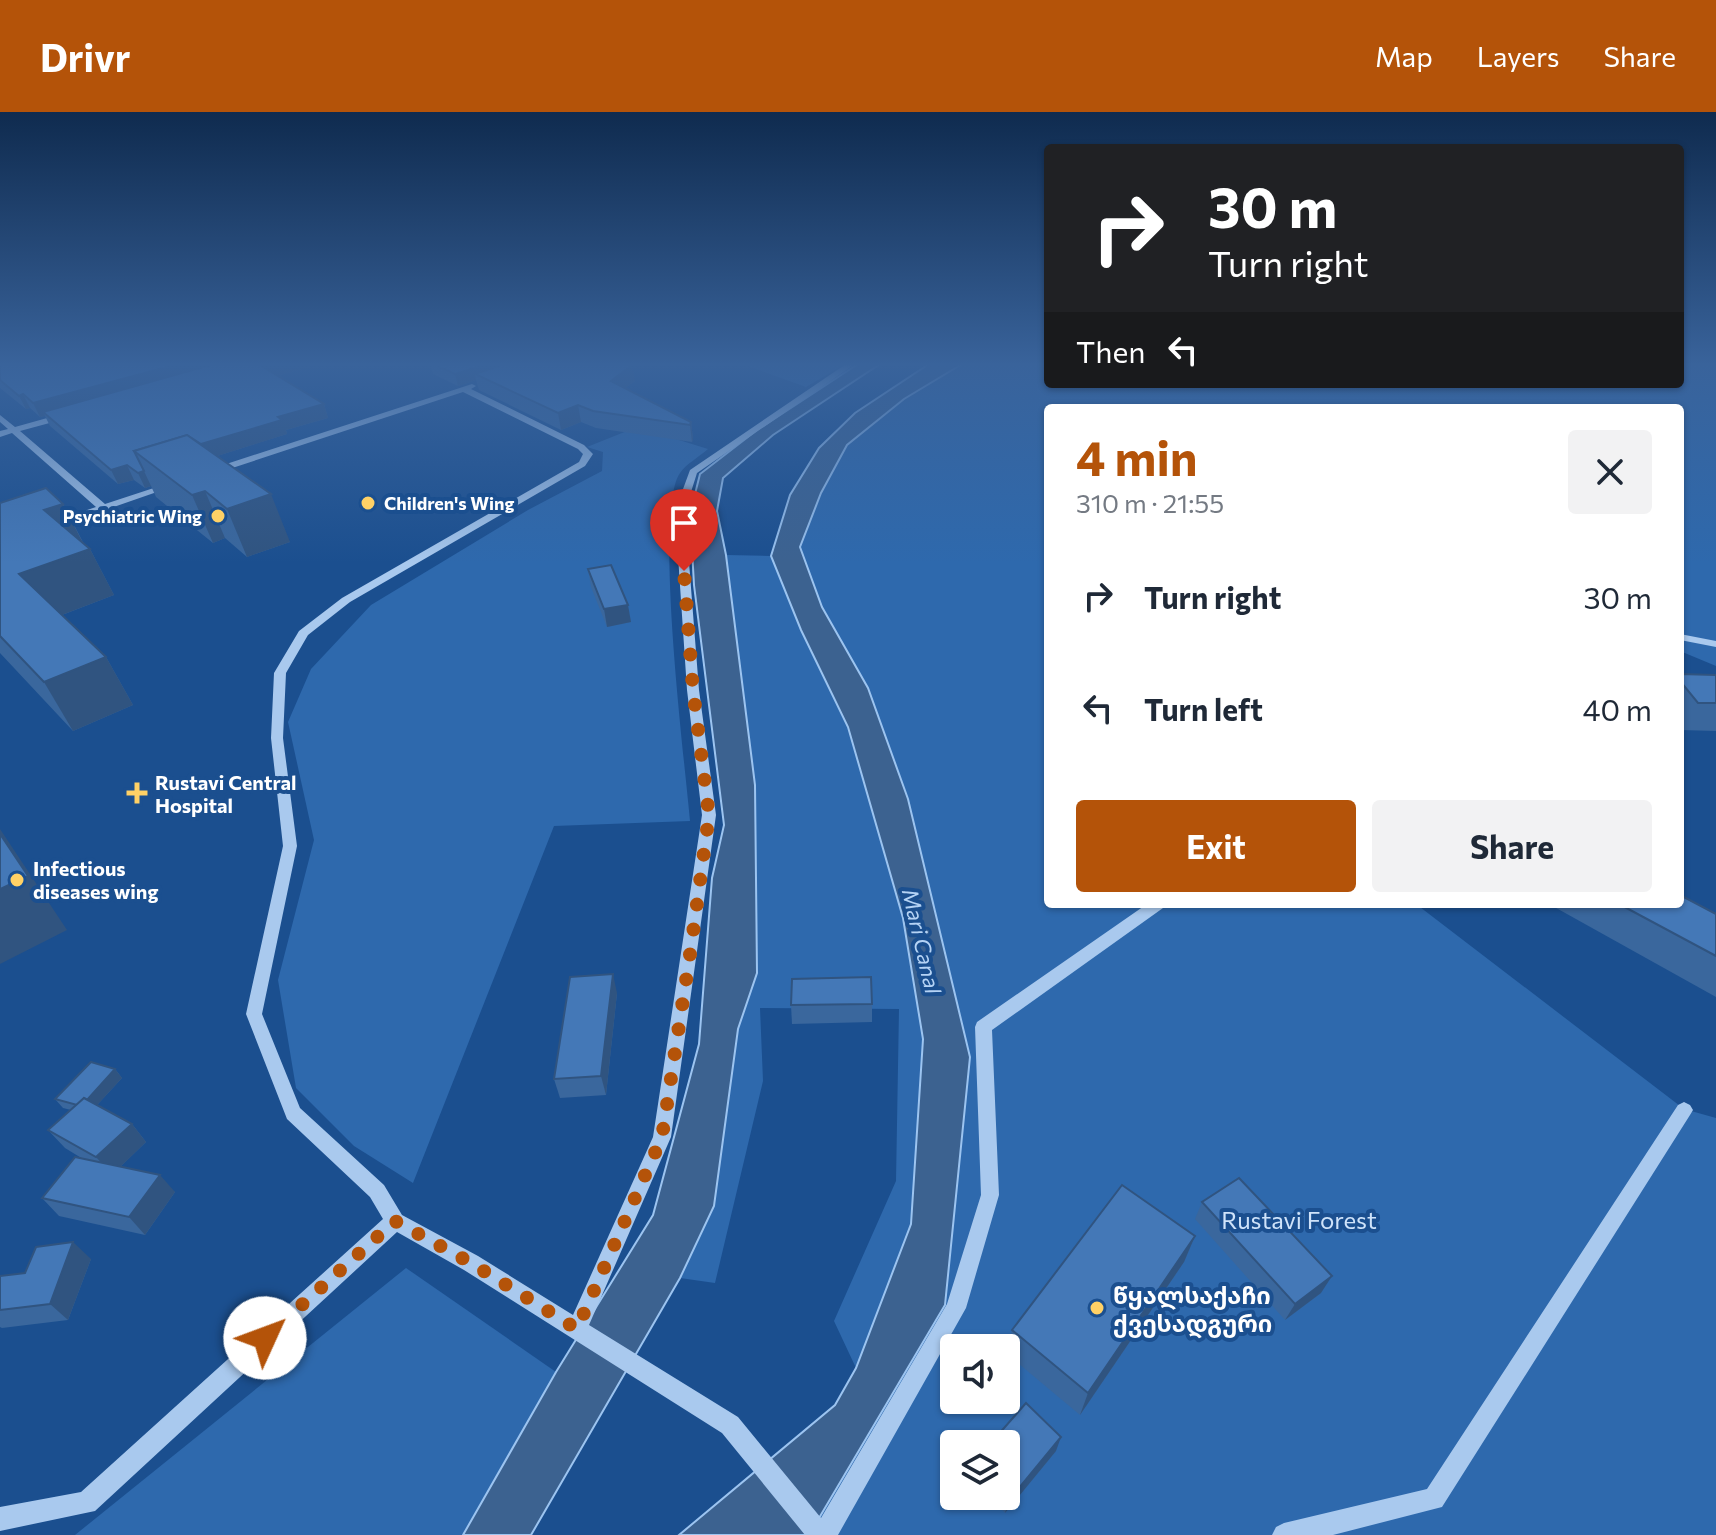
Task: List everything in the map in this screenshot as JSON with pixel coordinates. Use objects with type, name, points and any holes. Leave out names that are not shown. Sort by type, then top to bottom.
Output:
[{"type":"street","points":[[14,430],[103,508]]},
{"type":"street","points":[[203,475],[339,430]]},
{"type":"street","points":[[551,430],[588,454],[582,464],[346,600],[303,633],[280,673],[277,738],[290,846],[254,1014],[293,1113],[377,1191],[395,1221],[471,1263],[730,1425],[822,1535],[956,1308],[990,1195],[983,1027],[1152,908]]},
{"type":"street","points":[[577,1329],[662,1137],[709,815],[693,690],[680,511],[693,472],[754,430]]},
{"type":"street","points":[[44,527],[188,480]]},
{"type":"street","points":[[1684,638],[1716,644]]},
{"type":"street","points":[[1284,1535],[1434,1499],[1684,1110]]},
{"type":"street","points":[[0,1519],[87,1503],[395,1221]]},
{"type":"green space","points":[[628,430],[648,430],[708,449],[680,473],[672,496],[669,535],[673,640],[690,821],[554,826],[413,1183],[354,1146],[296,1088],[278,980],[314,840],[288,722],[311,669],[371,605],[528,510],[602,471],[603,452],[587,447]]},
{"type":"green space","name":"Rustavi Forest","points":[[865,430],[1044,430],[1044,908],[1421,908],[1684,1109],[1716,1118],[1716,1535],[809,1535],[970,1058],[908,799],[868,688],[822,607],[800,547],[821,493],[847,445]]},
{"type":"green space","name":"Rustavi Forest","points":[[1684,430],[1716,430],[1716,666],[1684,653]]},
{"type":"green space","points":[[726,555],[771,556],[801,630],[848,727],[903,918],[923,1039],[911,1224],[856,1368],[834,1321],[896,1181],[899,1009],[760,1008],[763,1081],[715,1283],[680,1278],[714,1206],[738,1028],[757,973],[755,785]]},
{"type":"green space","points":[[406,1268],[556,1372],[463,1535],[75,1535]]},
{"type":"water","points":[[756,430],[780,430],[723,478],[717,511],[726,555],[755,785],[757,973],[738,1029],[714,1206],[680,1278],[531,1535],[463,1535],[556,1372],[653,1215],[699,1044],[712,878],[724,825],[694,585],[690,514],[700,474]]},
{"type":"water","name":"Mari Canal","points":[[837,430],[865,430],[847,445],[821,493],[800,547],[822,607],[868,688],[908,799],[970,1057],[945,1305],[809,1535],[679,1535],[835,1405],[856,1368],[911,1224],[923,1039],[903,918],[848,727],[801,630],[771,556],[790,495],[819,448]]},
{"type":"building","points":[[65,430],[247,430],[201,444],[187,435],[134,451],[144,471],[138,473],[127,465],[111,470]]},
{"type":"building","points":[[187,435],[271,494],[227,509],[205,491],[192,495],[134,451]]},
{"type":"building","points":[[46,488],[63,504],[44,510],[90,549],[19,574],[106,657],[44,682],[0,636],[0,503]]},
{"type":"building","points":[[611,565],[628,605],[604,609],[588,569]]},
{"type":"building","points":[[1684,674],[1716,675],[1716,703],[1698,703],[1684,686]]},
{"type":"building","points":[[0,834],[28,876],[0,889]]},
{"type":"building","points":[[1684,897],[1716,914],[1716,956],[1626,908],[1684,908]]},
{"type":"building","points":[[613,974],[601,1076],[554,1079],[570,977]]},
{"type":"building","points":[[871,977],[872,1004],[791,1005],[792,979]]},
{"type":"building","points":[[91,1062],[115,1069],[87,1100],[84,1098],[77,1105],[55,1099]]},
{"type":"building","points":[[84,1098],[132,1124],[96,1157],[48,1130]]},
{"type":"building","points":[[75,1157],[160,1175],[129,1217],[42,1198]]},
{"type":"building","points":[[1239,1178],[1332,1276],[1295,1304],[1202,1202]]},
{"type":"building","name":"წყალსაქაჩი ქვესადგური","points":[[1122,1185],[1195,1236],[1088,1393],[1012,1330]]},
{"type":"building","points":[[73,1242],[50,1304],[0,1310],[0,1276],[25,1273],[36,1247]]},
{"type":"building","points":[[1026,1403],[1061,1437],[1020,1487],[1020,1430],[1002,1430],[1016,1414],[1020,1414]]},
{"type":"place","name":"Children's Wing","points":[[368,503]]},
{"type":"place","name":"Psychiatric Wing","points":[[218,516]]},
{"type":"place","name":"Rustavi Central Hospital","points":[[137,793]]},
{"type":"place","name":"Infectious diseases wing","points":[[17,880]]},
{"type":"place","name":"წყალსაქაჩი ქვესადგური","points":[[1097,1308]]},
{"type":"route","points":[[265,1338],[395,1221],[471,1263],[577,1329],[662,1137],[691,948],[709,815],[693,690],[684,571]]}]
